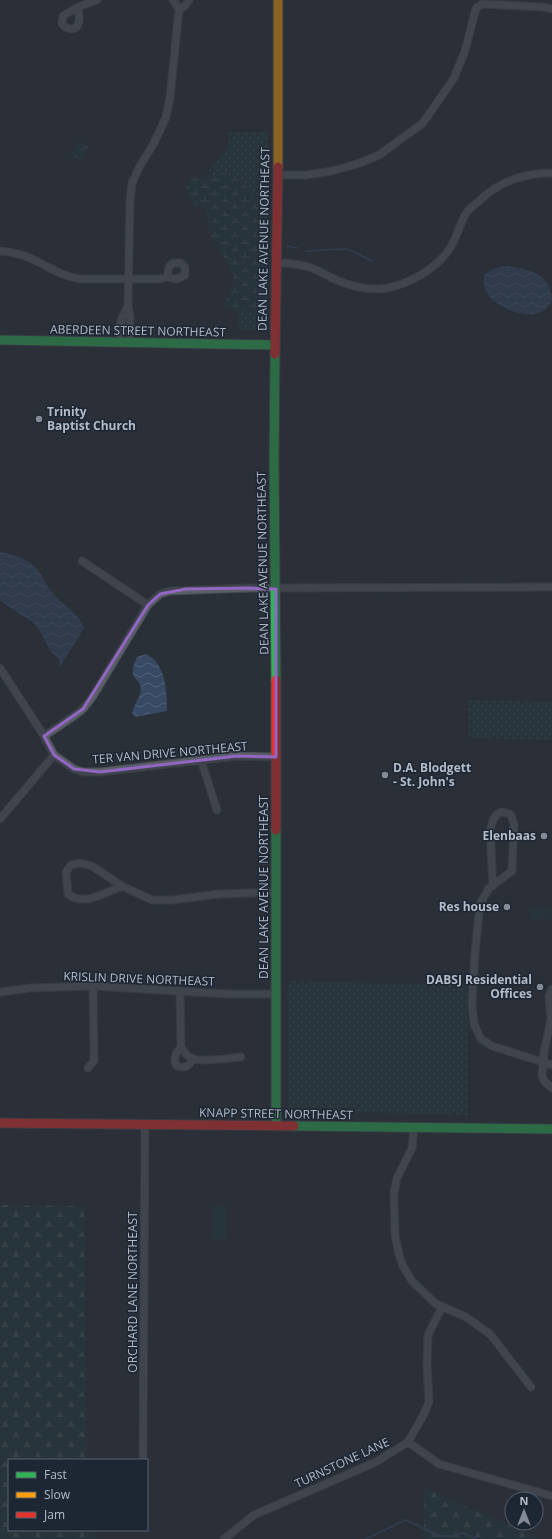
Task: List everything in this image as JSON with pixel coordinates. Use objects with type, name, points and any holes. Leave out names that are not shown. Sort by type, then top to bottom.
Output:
[{"type":"main road","name":"DEAN LAKE AVENUE NORTHEAST","points":[[276,1125],[276,589],[274,461],[278,175],[278,0]]},
{"type":"main road","name":"ABERDEEN STREET NORTHEAST","points":[[0,340],[275,345]]},
{"type":"main road","name":"KNAPP STREET NORTHEAST","points":[[0,1123],[552,1129]]},
{"type":"street","points":[[78,7],[97,0]]},
{"type":"street","points":[[125,343],[130,316],[128,306],[130,201],[132,183],[154,143],[166,117],[170,98],[179,9],[173,0]]},
{"type":"street","points":[[179,9],[185,6],[189,0]]},
{"type":"street","points":[[278,175],[306,175],[332,171],[360,163],[379,154],[423,123],[454,78],[465,51],[476,8],[482,4],[543,7],[552,9]]},
{"type":"street","points":[[276,263],[290,263],[310,267],[336,280],[367,289],[398,286],[420,276],[448,250],[467,212],[483,196],[499,185],[518,177],[552,173]]},
{"type":"street","points":[[0,251],[13,252],[29,258],[69,277],[129,279],[167,278]]},
{"type":"street","points":[[82,561],[148,605]]},
{"type":"street","points":[[44,736],[74,716],[93,696],[148,605],[160,594],[169,591],[225,588],[552,587]]},
{"type":"street","name":"TER VAN DRIVE NORTHEAST","points":[[0,668],[44,736],[54,755],[74,770],[83,772],[100,772],[237,756],[276,757]]},
{"type":"street","points":[[0,819],[54,755]]},
{"type":"street","points":[[201,760],[217,810]]},
{"type":"street","points":[[493,886],[490,830],[494,816],[501,812],[507,812],[512,815],[514,824],[512,871],[493,886],[490,888],[480,904],[472,1004],[474,1024],[481,1039],[492,1046],[552,1065]]},
{"type":"street","points":[[122,886],[88,899],[80,900],[73,898],[68,894],[66,872],[71,865],[80,863],[92,866],[122,886],[152,900],[172,900],[220,894],[276,892]]},
{"type":"street","points":[[88,1068],[94,1061],[93,986]]},
{"type":"street","name":"KRISLIN DRIVE NORTHEAST","points":[[0,992],[30,988],[93,986],[180,992],[277,994]]},
{"type":"street","points":[[552,989],[549,996],[551,1019],[544,1052],[543,1078],[552,1088]]},
{"type":"street","points":[[180,992],[181,1047],[184,1052],[192,1059],[201,1060],[241,1057]]},
{"type":"street","points":[[181,1047],[176,1052],[175,1064],[184,1068],[188,1067],[192,1059]]},
{"type":"street","name":"ORCHARD LANE NORTHEAST","points":[[143,1459],[145,1124]]},
{"type":"street","points":[[414,1127],[412,1148],[397,1178],[394,1193],[395,1235],[401,1260],[412,1282],[436,1304],[466,1317],[490,1334],[531,1387]]},
{"type":"street","name":"TURNSTONE LANE","points":[[224,1539],[254,1515],[376,1462],[408,1442],[429,1402],[427,1364],[428,1335],[442,1307]]},
{"type":"street","points":[[408,1442],[439,1464],[552,1496]]},
{"type":"highlighted area","points":[[186,589],[276,589],[276,757],[237,756],[100,772],[74,769],[54,755],[44,736],[83,709],[148,605],[160,594]]},
{"type":"green space","points":[[229,132],[268,132],[267,330],[239,330],[235,243],[193,193],[228,145]]},
{"type":"green space","points":[[78,142],[89,146],[80,161],[71,155],[71,152]]},
{"type":"green space","points":[[225,173],[237,176],[250,190],[259,204],[264,246],[263,303],[260,310],[250,312],[224,308],[223,303],[229,295],[234,279],[226,261],[209,234],[206,209],[193,205],[185,186],[192,177],[213,177]]},
{"type":"green space","points":[[467,700],[552,702],[552,740],[469,738]]},
{"type":"green space","points":[[529,907],[551,907],[552,919],[530,919]]},
{"type":"green space","points":[[287,981],[468,985],[468,1115],[287,1111]]},
{"type":"green space","points":[[0,1205],[85,1206],[87,1459],[8,1459],[8,1531],[93,1531],[97,1539],[0,1539]]},
{"type":"green space","points":[[211,1206],[226,1206],[226,1239],[211,1239]]},
{"type":"green space","points":[[424,1488],[504,1523],[504,1531],[522,1531],[537,1539],[424,1539]]},
{"type":"water","points":[[504,266],[515,267],[533,272],[543,279],[549,286],[552,298],[548,307],[540,313],[529,314],[518,313],[496,303],[488,295],[484,286],[484,277],[485,274],[495,268]]},
{"type":"water","points":[[0,552],[24,559],[32,564],[38,570],[52,592],[78,617],[81,622],[84,628],[62,666],[59,664],[59,659],[50,651],[40,631],[32,622],[0,600]]},
{"type":"water","points":[[146,654],[153,658],[158,664],[164,678],[167,695],[167,711],[135,717],[132,713],[141,690],[138,681],[133,676],[133,666],[137,657]]},
{"type":"waterway","points":[[287,246],[297,248]]},
{"type":"waterway","points":[[306,251],[345,249],[372,261]]},
{"type":"waterway","points":[[366,1539],[405,1520],[439,1536],[452,1536],[462,1533],[477,1539]]},
{"type":"traffic: fast","points":[[0,340],[275,345]]},
{"type":"traffic: fast","points":[[275,354],[274,461],[276,680]]},
{"type":"traffic: fast","points":[[276,830],[276,1125]]},
{"type":"traffic: fast","points":[[294,1126],[552,1129]]},
{"type":"traffic: slow","points":[[278,0],[278,167]]},
{"type":"traffic: jam","points":[[275,354],[278,167]]},
{"type":"traffic: jam","points":[[276,680],[276,830]]},
{"type":"traffic: jam","points":[[0,1123],[294,1126]]},
{"type":"place","name":"Trinity Baptist Church","points":[[39,419]]},
{"type":"place","name":"D.A. Blodgett - St. John's","points":[[385,775]]},
{"type":"place","name":"Elenbaas","points":[[544,836]]},
{"type":"place","name":"Res house","points":[[507,907]]},
{"type":"place","name":"DABSJ Residential Offices","points":[[540,987]]}]
